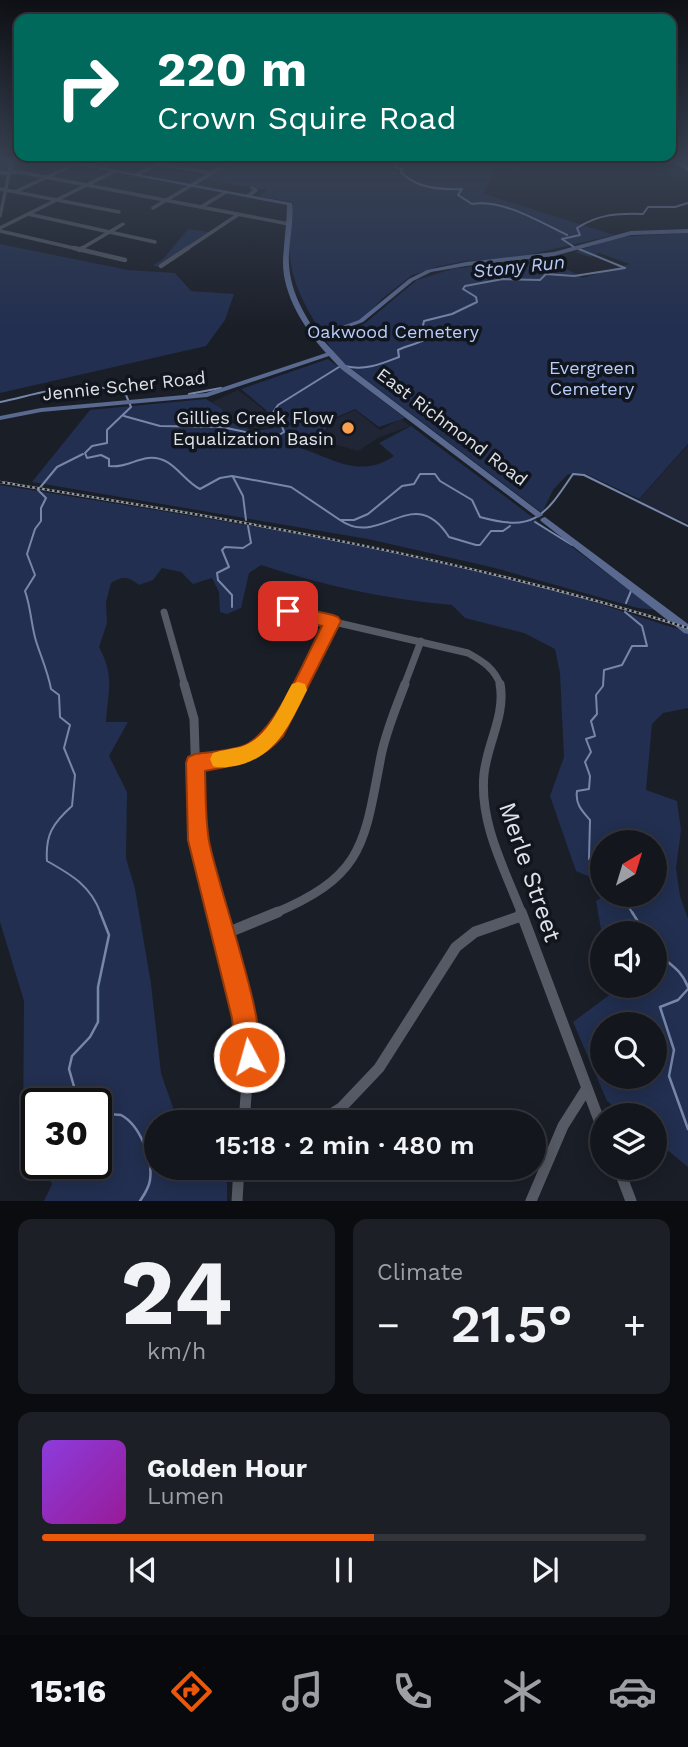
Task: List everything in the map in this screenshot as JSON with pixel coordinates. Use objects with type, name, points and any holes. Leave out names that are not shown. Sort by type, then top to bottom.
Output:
[{"type":"street","points":[[0,230],[24,216]]},
{"type":"street","points":[[36,216],[155,242]]},
{"type":"street","points":[[161,266],[236,216]]},
{"type":"street","points":[[249,216],[289,224]]},
{"type":"street","name":"East Richmond Road","points":[[289,216],[286,263],[288,282],[293,298],[329,354],[688,630]]},
{"type":"street","points":[[79,250],[123,223]]},
{"type":"street","points":[[0,230],[125,260]]},
{"type":"street","points":[[318,337],[361,321],[411,280],[429,271],[576,249],[617,236],[650,230],[688,231]]},
{"type":"street","name":"Jennie Scher Road","points":[[0,418],[41,410],[217,393],[329,354]]},
{"type":"street","name":"Merle Street","points":[[288,611],[474,655],[490,666],[501,684],[502,702],[486,761],[483,797],[491,835],[593,1103]]},
{"type":"street","points":[[164,612],[193,711],[198,840],[248,1044],[245,1110]]},
{"type":"street","points":[[195,763],[245,755],[263,745],[272,736],[333,621]]},
{"type":"street","points":[[222,935],[314,894],[338,877],[357,855],[372,820],[386,739],[421,641]]},
{"type":"street","points":[[337,1110],[374,1075],[456,947],[475,932],[521,916]]},
{"type":"street","points":[[531,1201],[567,1121],[580,1095],[587,1088]]},
{"type":"street","points":[[237,1201],[238,1180]]},
{"type":"street","points":[[623,1180],[631,1201]]},
{"type":"shaded area","points":[[238,390],[262,408],[272,425],[271,428],[246,428],[231,419],[224,419],[219,408],[212,402]]},
{"type":"shaded area","points":[[355,410],[380,430],[401,419],[410,426],[378,438],[358,451],[337,445],[326,432],[331,421]]},
{"type":"shaded area","points":[[688,445],[688,523],[636,503]]},
{"type":"green space","points":[[291,216],[554,216],[614,235],[519,257],[465,261],[412,275],[383,298],[361,321],[322,333],[303,301],[292,271]]},
{"type":"green space","points":[[188,229],[209,232],[158,267],[153,265],[163,259]]},
{"type":"green space","name":"Evergreen Cemetery","points":[[688,233],[688,444],[639,499],[586,474],[568,474],[553,490],[542,513],[344,363],[325,339],[364,324],[417,280],[452,269],[547,258],[583,278],[630,264],[599,253],[590,257],[575,252],[619,237]]},
{"type":"green space","points":[[0,244],[128,270],[175,273],[191,291],[234,294],[225,320],[206,346],[0,393]]},
{"type":"green space","points":[[328,359],[405,418],[379,427],[355,409],[330,420],[322,438],[294,435],[293,446],[343,464],[368,466],[394,456],[379,443],[411,426],[656,610],[638,608],[495,568],[368,539],[32,482],[90,410],[206,399],[222,409],[224,420],[254,431],[274,428],[266,410],[241,389]]},
{"type":"green space","points":[[0,485],[259,527],[452,564],[538,585],[688,632],[688,708],[663,713],[652,724],[646,790],[677,801],[681,830],[676,868],[680,896],[688,919],[688,1167],[667,1150],[667,1103],[609,1103],[602,1089],[667,1089],[667,1012],[590,1012],[590,1062],[573,1022],[605,998],[667,998],[667,921],[600,921],[597,907],[667,907],[667,830],[590,830],[590,877],[576,871],[550,796],[564,757],[560,673],[555,649],[524,633],[465,618],[452,605],[355,591],[261,565],[249,573],[241,608],[227,614],[220,612],[219,592],[212,578],[193,584],[181,572],[162,568],[153,580],[139,585],[125,578],[111,583],[106,602],[107,623],[99,647],[109,675],[106,722],[128,722],[109,756],[127,792],[126,858],[135,889],[151,984],[161,1073],[174,1110],[144,1110],[144,1180],[227,1180],[227,1201],[44,1201],[52,1184],[49,1179],[112,1179],[112,1088],[23,1088],[24,1001],[0,922]]},
{"type":"waterway","points":[[528,216],[567,235]]},
{"type":"waterway","points":[[574,247],[562,239],[580,235],[577,228],[606,216]]},
{"type":"waterway","name":"Stony Run","points":[[345,366],[366,367],[399,357],[398,350],[429,337],[422,330],[424,321],[452,314],[477,302],[476,297],[463,289],[465,286],[503,279],[540,280],[546,274],[574,276],[625,268],[579,249]]},
{"type":"waterway","name":"Stony Run","points":[[124,416],[160,426],[222,427],[274,438],[284,432],[281,423],[272,414],[278,405],[339,367]]},
{"type":"waterway","points":[[0,402],[47,391],[80,387],[96,387],[126,395],[131,407],[107,430],[107,443],[92,446],[85,453],[87,458],[101,455],[109,459],[109,466],[148,458],[164,460],[200,489],[220,478],[232,476],[291,487],[340,520]]},
{"type":"waterway","points":[[189,394],[221,388]]},
{"type":"waterway","points":[[83,454],[57,467],[38,490],[46,498],[41,508],[41,521],[35,529],[27,554],[35,575],[25,591],[36,641],[51,689],[59,695],[60,717],[70,725],[64,748],[75,775],[72,806],[52,830],[47,844],[47,861],[80,882],[92,896],[101,914]]},
{"type":"waterway","points":[[340,520],[354,520],[368,514],[402,486],[414,484],[420,474],[435,474],[440,481],[472,500],[480,517],[513,523],[526,521],[545,510],[573,474],[584,475],[688,526]]},
{"type":"waterway","points":[[233,477],[243,496],[246,520]]},
{"type":"waterway","points":[[340,520],[355,527],[369,527],[396,518],[423,515],[436,521],[449,537],[476,545],[480,545],[491,531],[503,531],[510,526]]},
{"type":"waterway","points":[[535,522],[572,545]]},
{"type":"waterway","points":[[232,607],[232,595],[218,580],[217,573],[229,567],[222,550],[225,547],[243,548],[251,543],[248,526]]},
{"type":"waterway","points":[[626,603],[631,591]]},
{"type":"waterway","points":[[590,860],[590,820],[578,804],[577,791],[589,789],[590,776],[585,762],[591,752],[586,739],[595,736],[591,721],[597,714],[596,695],[603,686],[604,670],[622,665],[632,646],[647,646],[642,626],[625,612]]},
{"type":"waterway","points":[[629,907],[633,914]]},
{"type":"waterway","points":[[74,1088],[69,1069],[72,1056],[90,1037],[98,1022],[98,987],[109,935],[100,912]]},
{"type":"waterway","points":[[632,912],[638,921]]},
{"type":"waterway","points":[[667,961],[676,968],[688,987]]},
{"type":"waterway","points":[[688,989],[678,1000],[660,1007],[674,1050],[669,1076],[688,1129]]},
{"type":"waterway","points":[[112,1114],[121,1115],[128,1120],[144,1143],[150,1180],[140,1201]]},
{"type":"railway","points":[[0,482],[261,526],[432,560],[518,580],[688,628]]},
{"type":"slow traffic","points":[[220,759],[245,755],[263,745],[277,730],[298,690]]},
{"type":"place","name":"Gillies Creek Flow Equalization Basin","points":[[348,428]]},
{"type":"route","points":[[249,1057],[244,1018],[198,840],[195,763],[245,755],[263,745],[277,730],[333,621],[288,611]]},
{"type":"park label","name":"Oakwood Cemetery","points":[[393,332]]}]
